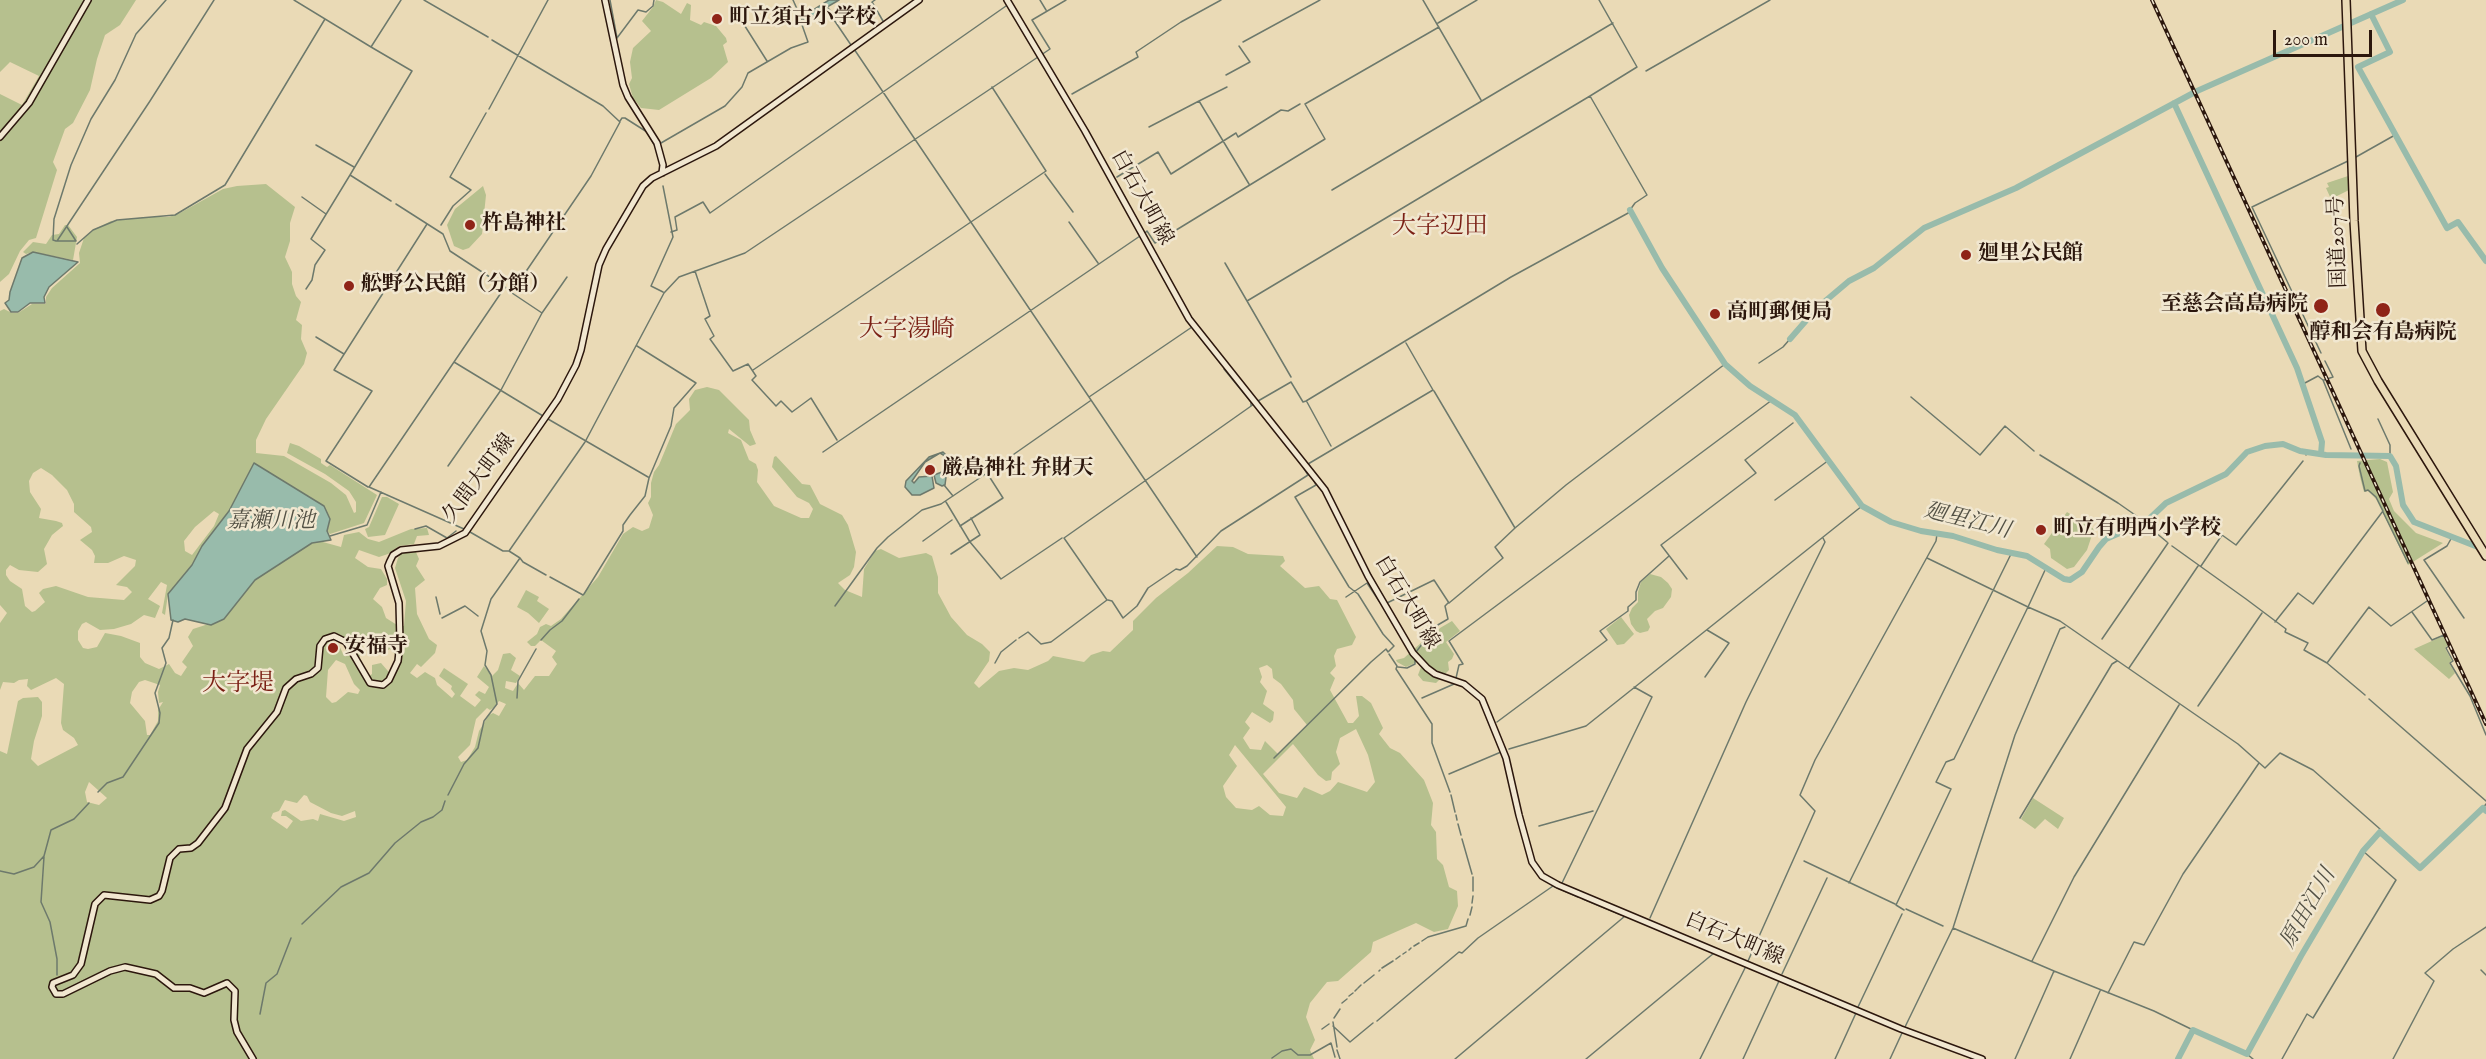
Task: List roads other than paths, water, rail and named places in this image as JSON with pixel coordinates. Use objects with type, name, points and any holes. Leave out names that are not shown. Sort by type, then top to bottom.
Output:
[{"type":"highway","name":"国道207号","points":[[2346,0],[2362,351],[2378,381],[2486,556]]},
{"type":"main road","points":[[0,137],[28,103],[88,0]]},
{"type":"main road","points":[[605,0],[623,85],[658,145],[663,165],[662,173]]},
{"type":"main road","points":[[662,173],[716,146],[919,0]]},
{"type":"main road","name":"白石大町線","points":[[1007,0],[1041,55],[1194,326],[1331,501],[1364,569],[1402,637],[1427,669],[1464,684],[1482,699],[1506,758],[1531,858],[1542,876],[1558,885],[1901,1029],[1982,1059]]},
{"type":"main road","name":"久間大町線","points":[[253,1059],[237,1032],[234,1020],[235,991],[227,983],[204,993],[190,988],[174,988],[156,974],[125,967],[110,971],[59,995],[53,991],[53,983],[73,975],[81,964],[91,918],[99,899],[110,895],[150,900],[159,896],[170,858],[178,849],[191,848],[198,843],[225,808],[247,749],[277,712],[283,694],[291,682],[311,674],[318,668],[322,642],[334,636],[346,642],[370,683],[383,685],[389,680],[398,661],[400,642],[399,603],[388,566],[393,555],[401,550],[439,546],[460,537],[470,527],[567,384],[581,350],[592,290],[606,249],[643,186],[662,173]]},
{"type":"water","points":[[829,0],[839,0],[827,7],[835,16],[831,19],[825,8],[805,22],[802,17]]},
{"type":"water","points":[[33,252],[78,262],[49,287],[44,297],[45,303],[30,303],[18,312],[11,312],[5,303],[9,300],[22,258]]},
{"type":"water","points":[[943,452],[947,456],[948,462],[945,485],[942,486],[936,483],[934,475],[942,472],[946,465],[945,456],[940,453]]},
{"type":"water","points":[[940,453],[925,462],[912,481],[914,483],[919,477],[932,476],[934,488],[920,495],[912,495],[905,487],[906,481],[929,457]]},
{"type":"water","name":"嘉瀬川池","points":[[254,463],[324,506],[330,519],[327,531],[331,540],[312,543],[255,580],[224,619],[211,625],[185,619],[178,622],[171,620],[168,594],[192,565],[202,546],[229,511]]},
{"type":"waterway","points":[[56,241],[53,240],[54,219],[71,165],[91,119],[115,80],[136,34],[166,0]]},
{"type":"waterway","points":[[76,241],[57,241],[214,0]]},
{"type":"waterway","points":[[294,0],[371,47],[401,0]]},
{"type":"waterway","points":[[424,0],[488,37]]},
{"type":"waterway","points":[[489,109],[548,0]]},
{"type":"waterway","points":[[610,0],[617,38],[638,10],[646,12],[653,6],[654,0]]},
{"type":"waterway","points":[[793,0],[802,20]]},
{"type":"waterway","points":[[875,0],[872,2],[883,21]]},
{"type":"waterway","points":[[1040,0],[1046,10]]},
{"type":"waterway","points":[[448,795],[464,764],[478,748],[484,721],[497,704],[491,675],[485,665],[487,651],[481,631],[491,599],[520,558],[509,551],[585,442],[664,293],[679,277],[745,253],[1050,49],[1032,20],[1066,0]]},
{"type":"waterway","points":[[1072,94],[1138,57],[1136,52],[1181,22],[1221,0]]},
{"type":"waterway","points":[[1243,42],[1320,0]]},
{"type":"waterway","points":[[1423,0],[1481,100]]},
{"type":"waterway","points":[[1438,23],[1477,0]]},
{"type":"waterway","points":[[1599,0],[1637,67],[1590,96],[1647,195],[1635,203],[1630,210]]},
{"type":"waterway","points":[[1646,71],[1770,0]]},
{"type":"waterway","points":[[1790,339],[1817,308],[1849,281],[1874,268],[1924,228],[2016,188],[2197,91],[2403,0]]},
{"type":"waterway","points":[[671,232],[677,230],[675,217],[703,202],[710,213],[1006,6]]},
{"type":"waterway","points":[[2371,14],[2390,52],[2358,67],[2447,228],[2458,222],[2486,261]]},
{"type":"waterway","points":[[832,17],[851,45]]},
{"type":"waterway","points":[[77,244],[93,230],[117,220],[175,215],[225,185],[325,19]]},
{"type":"waterway","points":[[661,143],[725,106],[742,87],[748,73],[791,48],[808,42],[801,22],[803,20]]},
{"type":"waterway","points":[[743,23],[767,61]]},
{"type":"waterway","points":[[1332,190],[1613,23]]},
{"type":"waterway","points":[[1144,234],[1147,231],[1155,243],[1325,139],[1305,104],[1439,27]]},
{"type":"waterway","points":[[492,40],[603,106],[620,122],[591,176],[512,292],[506,288]]},
{"type":"waterway","points":[[1226,75],[1250,62],[1239,46]]},
{"type":"waterway","points":[[371,47],[412,71],[350,175],[391,201]]},
{"type":"waterway","points":[[854,49],[1197,557]]},
{"type":"waterway","points":[[753,370],[1046,171],[992,87]]},
{"type":"waterway","points":[[1199,101],[1227,87]]},
{"type":"waterway","points":[[1291,377],[1247,301],[1590,96]]},
{"type":"waterway","points":[[1149,127],[1199,101],[1249,184]]},
{"type":"waterway","points":[[2174,103],[2297,368],[2322,442],[2321,454]]},
{"type":"waterway","points":[[1117,177],[1158,152],[1171,174],[1236,133],[1238,137],[1281,110],[1288,111],[1300,104]]},
{"type":"waterway","points":[[441,225],[453,206],[471,190],[450,177],[486,113]]},
{"type":"waterway","points":[[620,121],[625,118],[647,132],[655,146]]},
{"type":"waterway","points":[[2356,157],[2395,135]]},
{"type":"waterway","points":[[316,145],[354,167]]},
{"type":"waterway","points":[[2321,353],[2252,207],[2348,161]]},
{"type":"waterway","points":[[1045,174],[1073,212]]},
{"type":"waterway","points":[[306,289],[312,280],[315,265],[325,250],[311,239],[350,175]]},
{"type":"waterway","points":[[663,186],[673,237],[651,286],[663,292]]},
{"type":"waterway","points":[[302,197],[326,214]]},
{"type":"waterway","points":[[396,204],[443,234],[450,251],[505,287],[369,487],[464,529]]},
{"type":"waterway","name":"廻里江川","points":[[1630,210],[1662,268],[1725,364],[1750,386],[1795,415],[1862,506],[1891,522],[2027,556],[2064,579],[2070,580],[2082,572],[2106,539],[2147,521],[2166,503],[2226,474],[2247,452],[2265,446],[2283,444],[2300,451],[2326,455],[2390,456],[2396,466],[2403,505],[2414,522],[2483,549]]},
{"type":"waterway","points":[[1258,401],[1291,382],[1303,402],[1306,401],[1511,277],[1630,212]]},
{"type":"waterway","points":[[1069,222],[1098,263]]},
{"type":"waterway","points":[[368,487],[326,461],[372,391],[334,370],[427,224]]},
{"type":"waterway","points":[[67,227],[76,241]]},
{"type":"waterway","points":[[823,452],[1140,236]]},
{"type":"waterway","points":[[1225,263],[1247,301]]},
{"type":"waterway","points":[[695,271],[710,316],[705,319],[714,336],[710,339],[733,371],[748,364],[756,376],[752,380],[776,406],[781,401],[792,412],[811,398],[837,440]]},
{"type":"waterway","points":[[448,466],[501,390],[542,313],[567,277]]},
{"type":"waterway","points":[[512,293],[542,313]]},
{"type":"waterway","points":[[1089,397],[1192,327],[1221,364]]},
{"type":"waterway","points":[[316,337],[344,354]]},
{"type":"waterway","points":[[1759,363],[1783,347],[1790,339]]},
{"type":"waterway","points":[[1308,464],[1433,390],[1406,343]]},
{"type":"waterway","points":[[550,577],[584,594],[623,531],[623,525],[645,496],[649,478],[671,426],[674,408],[696,383],[637,346]]},
{"type":"waterway","points":[[2324,380],[2333,377],[2325,361]]},
{"type":"waterway","points":[[454,362],[543,416]]},
{"type":"waterway","points":[[1387,603],[1434,580],[1449,603],[1503,558],[1495,547],[1515,528],[1566,485],[1725,364]]},
{"type":"waterway","points":[[1224,369],[1251,402],[1251,406]]},
{"type":"waterway","points":[[2303,384],[2318,376],[2323,380],[2351,449]]},
{"type":"waterway","points":[[1434,391],[1515,528]]},
{"type":"waterway","points":[[1911,397],[1980,455],[2005,426],[2034,451]]},
{"type":"waterway","points":[[1456,678],[1459,665],[1463,664],[1449,641],[1772,400]]},
{"type":"waterway","points":[[949,474],[978,461],[987,473],[1090,401]]},
{"type":"waterway","points":[[1307,402],[1331,446]]},
{"type":"waterway","points":[[1019,638],[1028,632],[1041,644],[1051,642],[1107,600],[1064,538],[1254,404]]},
{"type":"waterway","points":[[548,419],[648,477]]},
{"type":"waterway","points":[[2378,419],[2390,445],[2390,456]]},
{"type":"waterway","points":[[1687,579],[1661,545],[1756,473],[1745,460],[1793,423]]},
{"type":"waterway","points":[[2040,455],[2118,503],[2138,517],[2142,523]]},
{"type":"waterway","points":[[1775,500],[1829,460]]},
{"type":"waterway","points":[[2201,566],[2222,535],[2236,545],[2303,461]]},
{"type":"waterway","points":[[2275,622],[2298,593],[2313,604],[2383,511],[2376,497],[2368,490],[2365,491],[2360,463]]},
{"type":"waterway","points":[[1308,464],[1318,478]]},
{"type":"waterway","points":[[1108,600],[1112,601],[1123,618],[1137,606],[1148,588],[1176,569],[1180,570],[1187,566],[1221,531],[1308,475],[1304,466]]},
{"type":"waterway","points":[[835,606],[877,548],[888,537],[922,510],[941,504],[987,473],[1003,498],[960,526]]},
{"type":"waterway","points":[[1274,758],[1371,662],[1386,649],[1388,652],[1394,646],[1383,634],[1358,594],[1349,587],[1295,497],[1316,485],[1314,481]]},
{"type":"waterway","points":[[944,485],[953,496]]},
{"type":"waterway","points":[[330,536],[367,525],[381,492]]},
{"type":"waterway","points":[[946,502],[970,542],[1001,579],[1062,538]]},
{"type":"waterway","points":[[1509,749],[1586,726],[1862,506]]},
{"type":"waterway","points":[[2383,512],[2408,563]]},
{"type":"waterway","points":[[951,554],[980,535],[971,518]]},
{"type":"waterway","points":[[923,541],[952,520]]},
{"type":"waterway","points":[[415,529],[426,526],[447,538],[456,531]]},
{"type":"waterway","points":[[2149,527],[2167,542]]},
{"type":"waterway","points":[[470,532],[503,551],[508,551]]},
{"type":"waterway","points":[[1748,961],[1815,811],[1800,795],[1815,760],[1936,541],[1937,534]]},
{"type":"waterway","points":[[2452,537],[2447,546],[2424,560],[2464,618]]},
{"type":"waterway","points":[[1650,918],[1746,702],[1825,542],[1823,538]]},
{"type":"waterway","points":[[2102,639],[2168,543]]},
{"type":"waterway","points":[[2172,546],[2286,629],[2285,632],[2308,643],[2304,650],[2327,663],[2365,695]]},
{"type":"waterway","points":[[1849,883],[2012,552]]},
{"type":"waterway","points":[[1497,722],[1607,640],[1600,631],[1628,611],[1628,607],[1636,600],[1640,582],[1669,556]]},
{"type":"waterway","points":[[520,558],[546,575]]},
{"type":"waterway","points":[[1927,558],[2028,607],[2046,568]]},
{"type":"waterway","points":[[2129,668],[2198,566]]},
{"type":"waterway","points":[[1346,597],[1367,583],[1379,601]]},
{"type":"waterway","points":[[436,597],[440,614]]},
{"type":"waterway","points":[[541,640],[562,621],[579,599]]},
{"type":"waterway","points":[[2327,663],[2369,607],[2391,626],[2427,601]]},
{"type":"waterway","points":[[1416,652],[1436,626],[1448,619],[1445,606],[1448,603]]},
{"type":"waterway","points":[[442,618],[465,606],[478,616]]},
{"type":"waterway","points":[[1904,910],[1896,905],[1951,789],[1936,782],[1946,762],[1954,759],[2028,607],[2060,621],[2238,744],[2265,768],[2280,753],[2313,770],[2380,829],[2380,832]]},
{"type":"waterway","points":[[2412,612],[2432,640],[2444,635],[2449,646],[2446,648],[2453,661],[2450,663],[2470,696],[2486,735]]},
{"type":"waterway","points":[[2198,706],[2262,613]]},
{"type":"waterway","points":[[98,792],[107,783],[123,777],[159,723],[160,713],[155,693],[166,663],[162,648],[169,638],[173,620]]},
{"type":"waterway","points":[[1905,1027],[1953,928],[2015,735],[2060,629],[2065,627]]},
{"type":"waterway","points":[[1705,677],[1729,643],[1707,630]]},
{"type":"waterway","points":[[995,663],[1001,652],[1016,640]]},
{"type":"waterway","points":[[517,698],[518,681],[536,649]]},
{"type":"waterway","points":[[1389,654],[1397,666],[1396,669],[1432,724],[1432,743],[1450,792]]},
{"type":"waterway","points":[[1398,667],[1407,668],[1415,664],[1415,660]]},
{"type":"waterway","points":[[2020,818],[2112,664],[2117,661]]},
{"type":"waterway","points":[[1422,698],[1454,684]]},
{"type":"waterway","points":[[1562,883],[1652,697],[1634,687]]},
{"type":"waterway","points":[[2369,699],[2486,801]]},
{"type":"waterway","points":[[2032,961],[2074,877],[2179,705]]},
{"type":"waterway","points":[[1449,774],[1501,752]]},
{"type":"waterway","points":[[2108,993],[2134,942],[2144,945],[2183,874],[2259,763]]},
{"type":"waterway","points":[[1451,795],[1455,812]]},
{"type":"waterway","points":[[302,924],[341,887],[369,873],[395,843],[421,822],[442,810],[445,801]]},
{"type":"waterway","points":[[0,871],[14,874],[34,867],[44,856],[51,830],[74,819],[89,803]]},
{"type":"waterway","name":"原田江川","points":[[2483,808],[2486,804]]},
{"type":"waterway","name":"原田江川","points":[[2178,1059],[2193,1030],[2247,1054],[2363,851],[2380,832],[2420,868],[2483,808],[2486,811]]},
{"type":"waterway","points":[[1539,826],[1593,811]]},
{"type":"waterway","points":[[1456,815],[1457,820]]},
{"type":"waterway","points":[[1458,824],[1461,835]]},
{"type":"waterway","points":[[1462,839],[1472,874]]},
{"type":"waterway","points":[[2282,1059],[2307,1014],[2313,1018],[2396,880],[2363,851]]},
{"type":"waterway","points":[[44,857],[41,902],[50,922],[57,959],[57,975]]},
{"type":"waterway","points":[[1804,861],[1895,904]]},
{"type":"waterway","points":[[1473,877],[1473,891]]},
{"type":"waterway","points":[[1782,974],[1827,878]]},
{"type":"waterway","points":[[1377,1021],[1459,952],[1462,953],[1478,938],[1553,886],[1578,897]]},
{"type":"waterway","points":[[1472,903],[1473,896]]},
{"type":"waterway","points":[[1583,899],[1624,916]]},
{"type":"waterway","points":[[1470,915],[1472,907]]},
{"type":"waterway","points":[[1906,909],[1943,926]]},
{"type":"waterway","points":[[1858,1007],[1902,914]]},
{"type":"waterway","points":[[1455,1059],[1625,916],[1633,919]]},
{"type":"waterway","points":[[1422,941],[1428,937],[1466,926],[1468,919]]},
{"type":"waterway","points":[[2393,1059],[2434,981],[2425,973],[2453,949],[2486,927]]},
{"type":"waterway","points":[[1953,928],[2054,971]]},
{"type":"waterway","points":[[260,1014],[266,983],[277,974],[291,938]]},
{"type":"waterway","points":[[1414,946],[1419,943]]},
{"type":"waterway","points":[[1586,1059],[1714,953]]},
{"type":"waterway","points":[[1396,959],[1400,956]]},
{"type":"waterway","points":[[1382,968],[1393,961]]},
{"type":"waterway","points":[[1700,1059],[1746,966]]},
{"type":"waterway","points":[[2481,970],[2486,975]]},
{"type":"waterway","points":[[2015,1059],[2054,971],[2154,1011],[2193,1030]]},
{"type":"waterway","points":[[1364,983],[1374,975]]},
{"type":"waterway","points":[[1743,1059],[1779,981]]},
{"type":"waterway","points":[[1786,984],[1816,996]]},
{"type":"waterway","points":[[1358,988],[1361,985]]},
{"type":"waterway","points":[[2070,1059],[2100,991]]},
{"type":"waterway","points":[[1349,996],[1353,993]]},
{"type":"waterway","points":[[1819,998],[1856,1013],[1835,1059]]},
{"type":"waterway","points":[[1342,1003],[1347,999]]},
{"type":"waterway","points":[[1334,1018],[1340,1009]]},
{"type":"waterway","points":[[1333,1022],[1337,1047]]},
{"type":"waterway","points":[[1333,1026],[1350,1042],[1373,1023]]},
{"type":"waterway","points":[[1322,1029],[1329,1024]]},
{"type":"waterway","points":[[1890,1059],[1902,1033]]},
{"type":"waterway","points":[[1272,1058],[1282,1051],[1291,1049],[1298,1055],[1310,1055],[1331,1043],[1335,1057]]},
{"type":"waterway","points":[[1337,1050],[1340,1059]]},
{"type":"waterway","name":"原田江川","points":[[2247,1054],[2253,1059]]},
{"type":"railway","points":[[2152,0],[2486,724]]},
{"type":"place","name":"町立須古小学校","points":[[717,19]]},
{"type":"place","name":"杵島神社","points":[[470,225]]},
{"type":"place","name":"廻里公民館","points":[[1966,255]]},
{"type":"place","name":"舩野公民館（分館）","points":[[349,286]]},
{"type":"place","name":"至慈会高島病院","points":[[2321,306]]},
{"type":"place","name":"醇和会有島病院","points":[[2383,310]]},
{"type":"place","name":"高町郵便局","points":[[1715,314]]},
{"type":"place","name":"厳島神社 弁財天","points":[[930,470]]},
{"type":"place","name":"町立有明西小学校","points":[[2041,530]]},
{"type":"place","name":"安福寺","points":[[333,648]]},
{"type":"district","name":"大字辺田","points":[[1440,228]]},
{"type":"district","name":"大字湯崎","points":[[907,331]]},
{"type":"district","name":"大字堤","points":[[238,685]]}]
